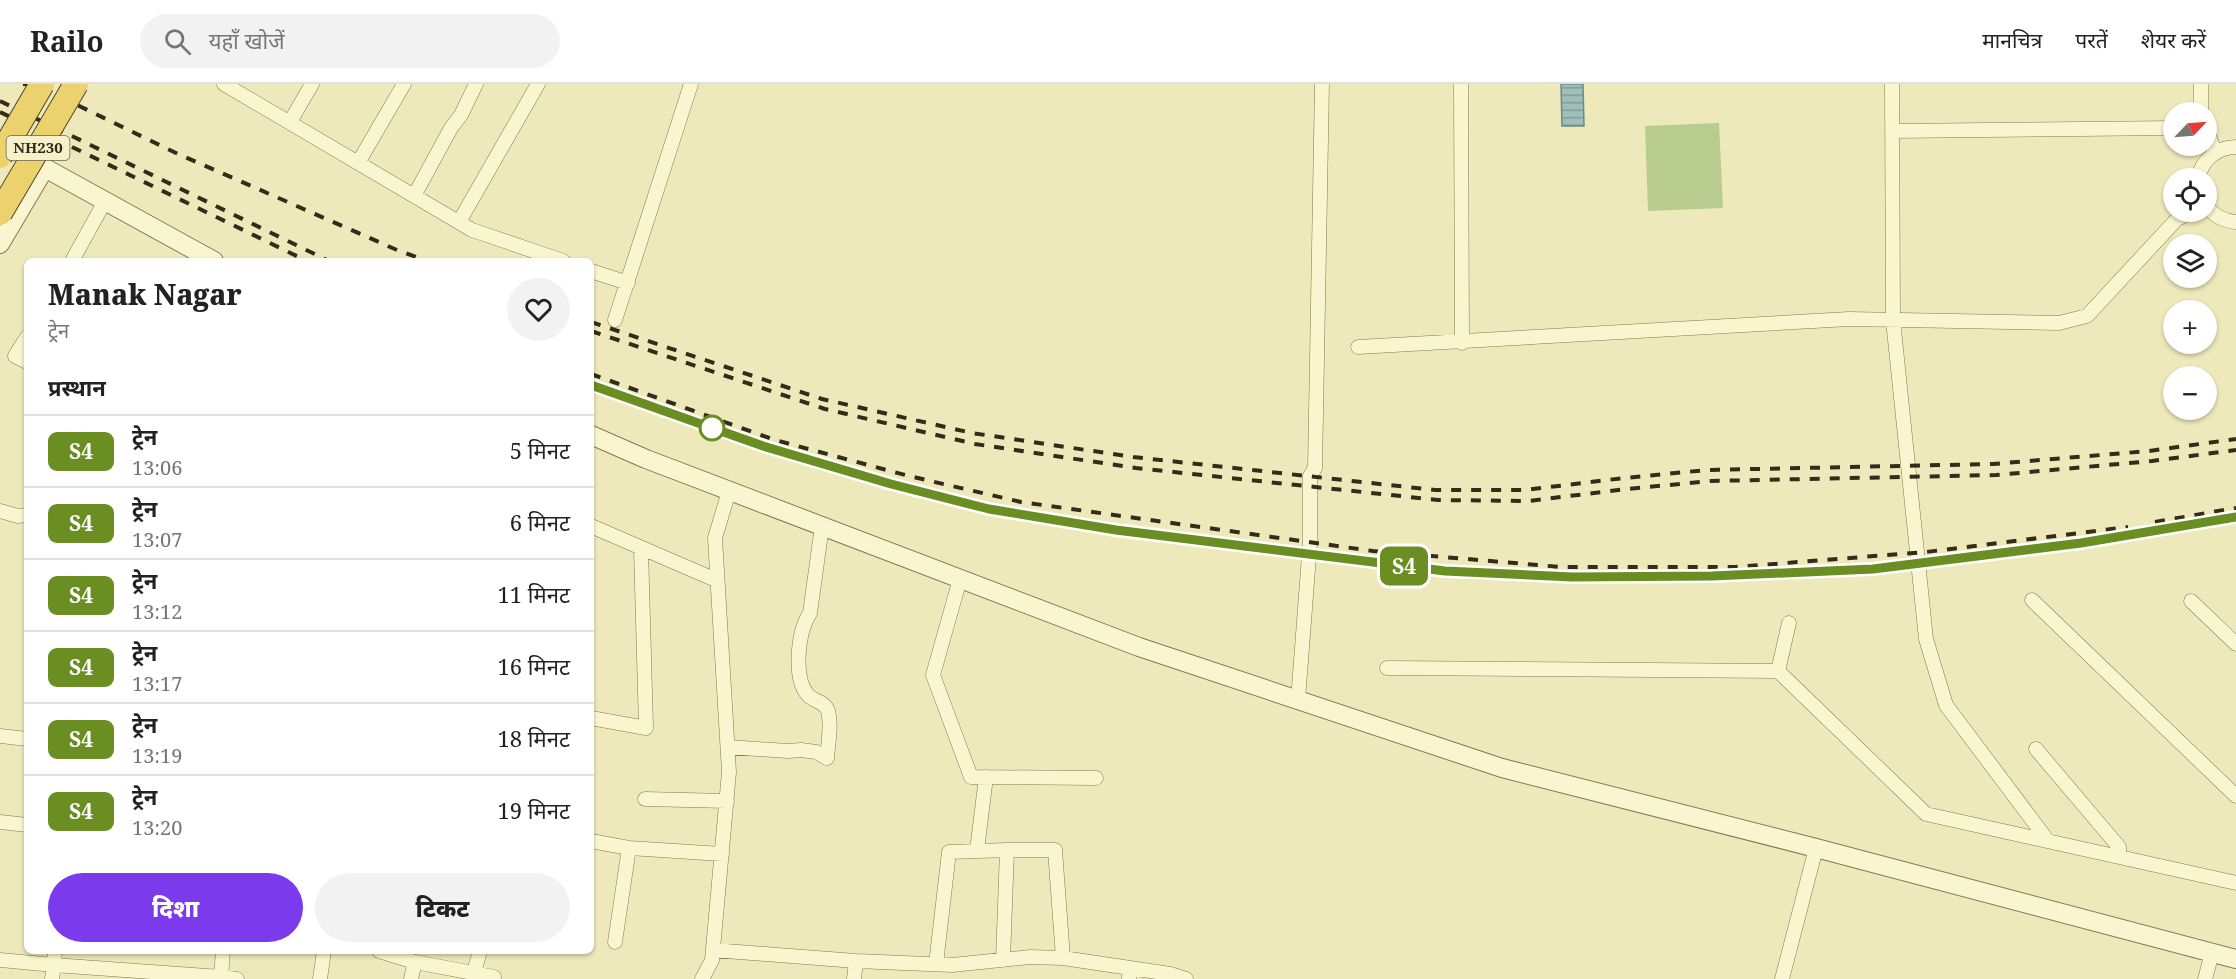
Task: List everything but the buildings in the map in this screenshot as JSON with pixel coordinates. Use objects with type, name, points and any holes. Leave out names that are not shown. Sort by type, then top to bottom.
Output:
[{"type":"highway","name":"NH230","points":[[0,156],[42,84]]},
{"type":"highway","name":"NH230","points":[[0,213],[76,84]]},
{"type":"street","points":[[224,84],[472,230],[554,258]]},
{"type":"street","points":[[290,122],[312,84]]},
{"type":"street","points":[[358,163],[404,84]]},
{"type":"street","points":[[414,196],[451,128],[461,115],[476,84]]},
{"type":"street","points":[[459,222],[538,84]]},
{"type":"street","points":[[615,320],[691,84]]},
{"type":"street","points":[[1298,700],[1310,543],[1310,476],[1315,468],[1322,84]]},
{"type":"street","points":[[1461,84],[1462,343]]},
{"type":"street","points":[[1892,84],[1893,320],[1926,639],[1946,705],[2048,841]]},
{"type":"street","points":[[2201,84],[2201,102]]},
{"type":"street","points":[[1892,131],[2163,128]]},
{"type":"street","points":[[2217,151],[2226,147],[2236,147]]},
{"type":"street","points":[[2201,168],[2211,156]]},
{"type":"street","points":[[0,244],[45,168],[209,258]]},
{"type":"street","points":[[74,258],[105,201]]},
{"type":"street","points":[[2217,217],[2228,222],[2236,222]]},
{"type":"street","points":[[1358,347],[1462,343],[1850,319],[2059,323],[2087,316],[2174,222]]},
{"type":"street","points":[[594,271],[628,283]]},
{"type":"street","points":[[24,342],[15,356],[24,361]]},
{"type":"street","points":[[594,436],[646,459],[1139,647],[1502,768],[2236,959]]},
{"type":"street","points":[[702,979],[712,960],[729,772],[715,538],[729,491]]},
{"type":"street","points":[[0,511],[24,515]]},
{"type":"street","points":[[728,747],[801,750],[816,752],[827,758],[830,732],[828,711],[822,702],[808,697],[802,687],[799,668],[800,646],[804,623],[810,613],[822,526]]},
{"type":"street","points":[[594,527],[716,580]]},
{"type":"street","points":[[594,719],[646,728],[641,549]]},
{"type":"street","points":[[960,579],[933,675],[971,777],[1096,778]]},
{"type":"street","points":[[2032,600],[2236,796]]},
{"type":"street","points":[[2192,602],[2236,644]]},
{"type":"street","points":[[1778,671],[1790,623]]},
{"type":"street","points":[[1387,668],[1778,671],[1926,814],[2236,883]]},
{"type":"street","points":[[0,736],[24,739]]},
{"type":"street","points":[[2036,749],[2120,847],[2120,857]]},
{"type":"street","points":[[977,850],[986,777]]},
{"type":"street","points":[[645,799],[727,801]]},
{"type":"street","points":[[0,822],[24,825]]},
{"type":"street","points":[[594,842],[629,848],[722,854]]},
{"type":"street","points":[[615,942],[629,848]]},
{"type":"street","points":[[1782,979],[1816,848]]},
{"type":"street","points":[[936,964],[949,852],[977,850],[1055,850],[1063,958]]},
{"type":"street","points":[[1003,960],[1007,850]]},
{"type":"street","points":[[712,950],[856,961],[952,965],[1030,957],[1063,958],[1129,974],[1170,974],[1186,979]]},
{"type":"street","points":[[2205,979],[2212,953]]},
{"type":"street","points":[[221,978],[223,954]]},
{"type":"street","points":[[320,979],[324,954]]},
{"type":"street","points":[[390,954],[415,962],[496,978]]},
{"type":"street","points":[[474,972],[479,954]]},
{"type":"street","points":[[52,979],[54,958]]},
{"type":"street","points":[[0,960],[54,958],[237,979]]},
{"type":"street","points":[[854,979],[856,961]]},
{"type":"street","points":[[411,979],[415,962]]},
{"type":"green space","points":[[1719,123],[1723,208],[1648,211],[1645,126]]},
{"type":"water","points":[[1561,84],[1583,84],[1584,126],[1562,126]]},
{"type":"railway","points":[[23,84],[36,85],[176,153],[419,258]]},
{"type":"railway","points":[[0,101],[323,258]]},
{"type":"railway","points":[[0,112],[301,258]]},
{"type":"railway","points":[[594,323],[822,399],[972,433],[1133,457],[1435,490],[1525,490],[1707,470],[1993,464],[2149,451],[2236,439]]},
{"type":"railway","points":[[594,332],[825,409],[975,444],[1136,468],[1438,500],[1528,501],[1711,481],[1996,475],[2152,461],[2236,450]]},
{"type":"railway","points":[[594,375],[775,440],[909,476],[1021,502],[1373,551],[1561,567],[1735,567],[1926,552],[2128,527]]},
{"type":"railway","points":[[594,386],[763,446],[890,484],[989,509],[1116,530],[1445,571],[1572,577],[1712,576],[1873,569],[2081,543],[2236,517]]},
{"type":"railway","points":[[2155,522],[2236,508]]},
{"type":"train","name":"S4","points":[[594,386],[763,446],[891,484],[989,509],[1116,530],[1445,571],[1572,577],[1712,576],[1873,569],[2081,543],[2236,517]]}]
